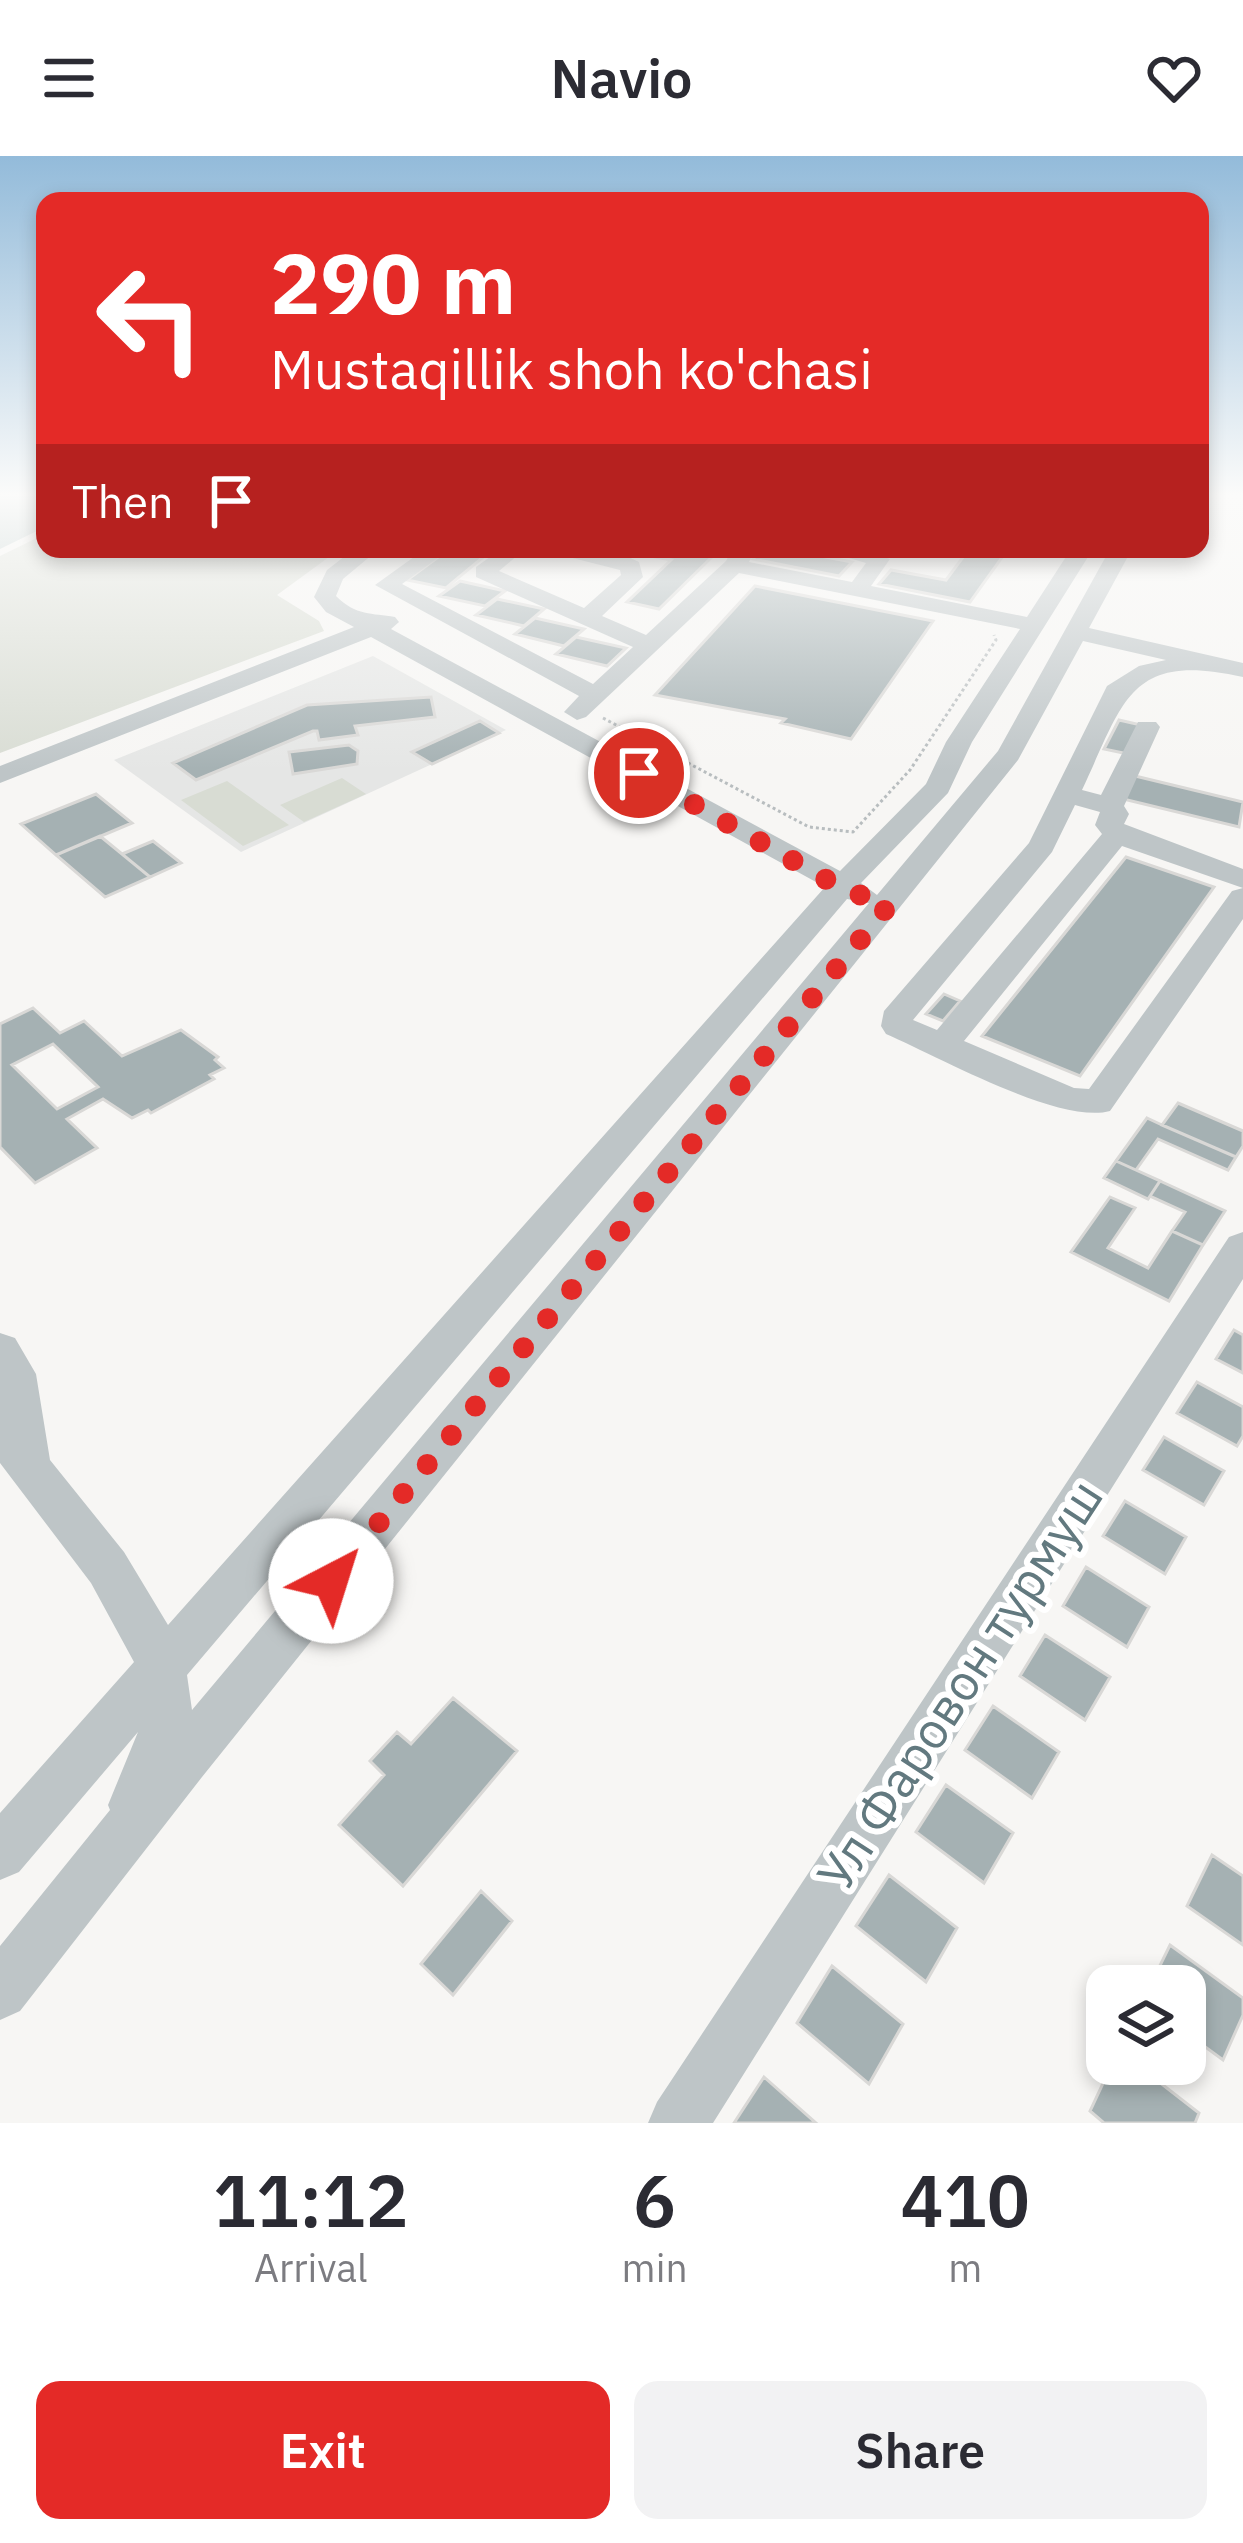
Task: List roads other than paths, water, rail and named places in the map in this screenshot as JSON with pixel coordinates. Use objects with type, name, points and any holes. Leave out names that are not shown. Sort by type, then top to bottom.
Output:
[{"type":"street","points":[[329,588],[326,597],[849,881]]},
{"type":"street","points":[[357,588],[376,624]]},
{"type":"street","points":[[391,588],[584,705],[889,905]]},
{"type":"street","points":[[520,588],[649,645]]},
{"type":"street","points":[[587,617],[620,588]]},
{"type":"street","points":[[584,705],[706,588]]},
{"type":"street","points":[[846,588],[1035,625]]},
{"type":"street","points":[[0,1853],[849,881],[938,787],[959,742],[1058,588]]},
{"type":"street","points":[[0,1991],[1009,754],[1102,588]]},
{"type":"street","points":[[0,775],[376,624]]},
{"type":"street","points":[[0,759],[376,624],[584,705]]},
{"type":"street","points":[[1079,633],[1243,670]]},
{"type":"street","points":[[1200,659],[1148,671],[1116,691],[1042,846],[896,1019],[906,1032],[1069,1100],[1098,1102],[1243,897]]},
{"type":"street","points":[[942,1046],[1114,820],[1147,727]]},
{"type":"street","points":[[1070,795],[1243,878]]},
{"type":"street","points":[[893,833],[891,842],[902,852],[927,857]]},
{"type":"street","name":"Ул Фаровон турмуш","points":[[678,2123],[1242,1252]]},
{"type":"street","points":[[0,1350],[15,1374],[29,1469]]},
{"type":"street","points":[[0,1430],[147,1626],[163,1664],[167,1717],[123,1836]]}]
